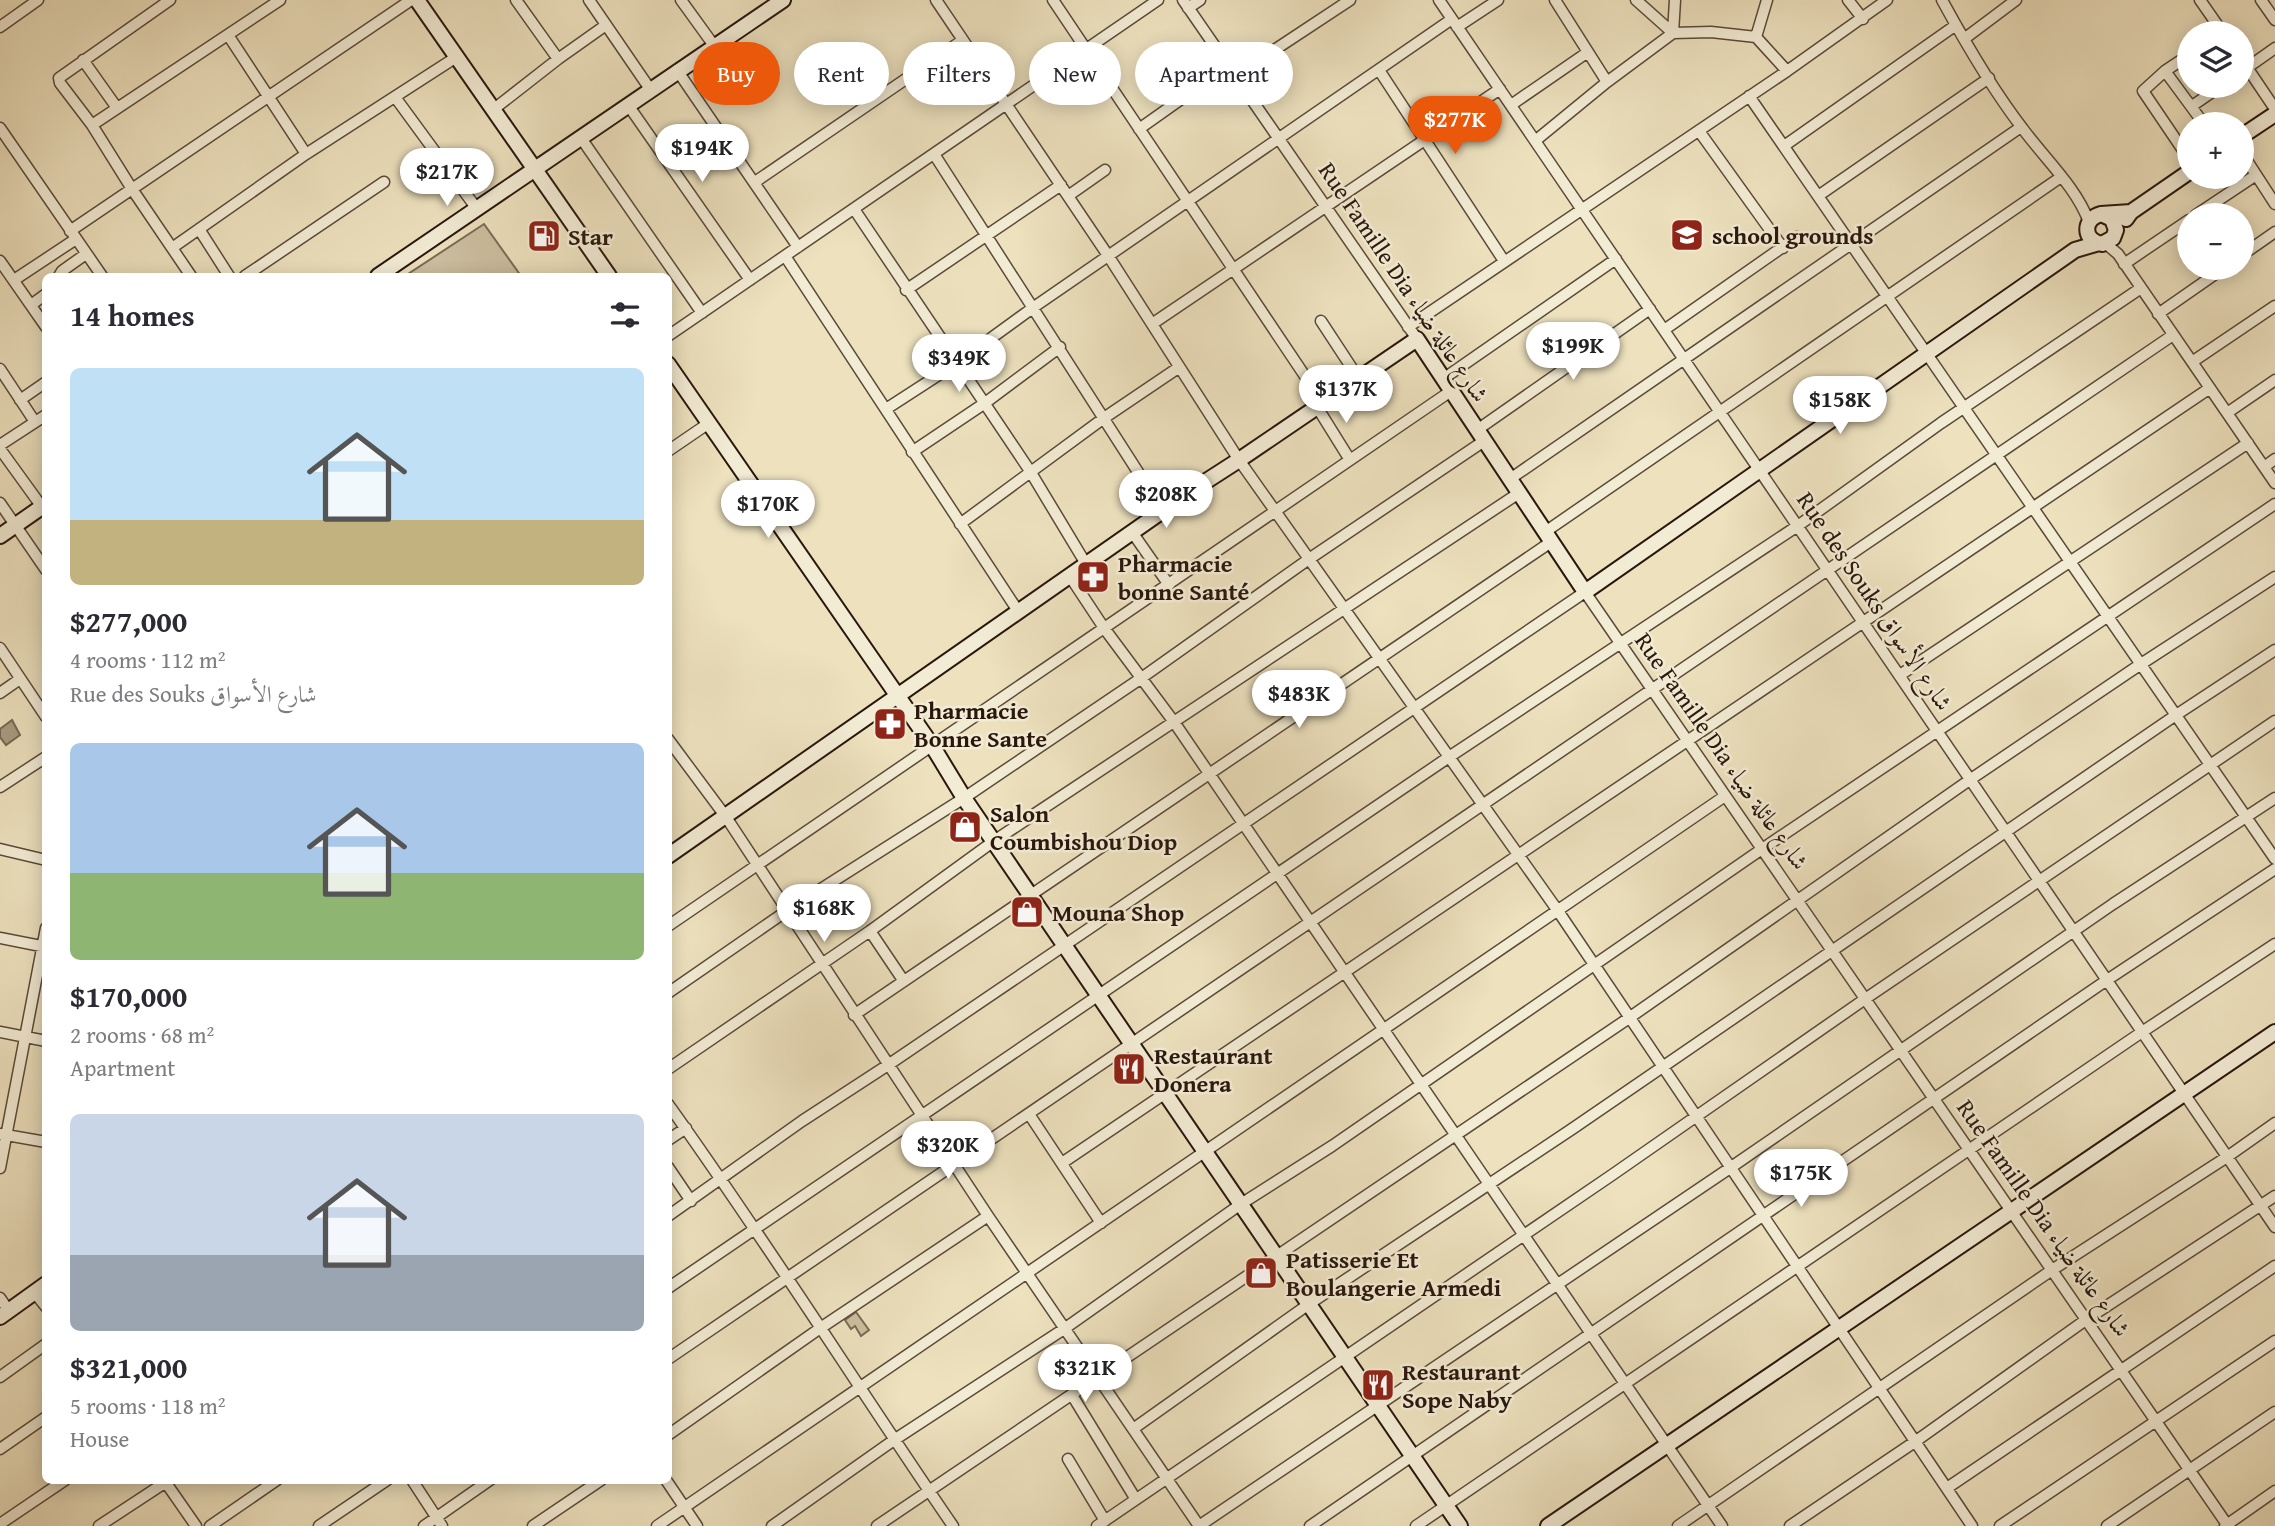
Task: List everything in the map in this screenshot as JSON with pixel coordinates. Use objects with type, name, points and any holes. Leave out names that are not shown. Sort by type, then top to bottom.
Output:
[{"type":"street","points":[[0,27],[38,0]]},
{"type":"street","points":[[170,0],[62,74],[59,80],[92,125],[189,273]]},
{"type":"street","points":[[92,125],[281,0]]},
{"type":"street","points":[[14,280],[132,189],[411,0]]},
{"type":"street","points":[[417,0],[607,273]]},
{"type":"street","points":[[516,0],[558,59]]},
{"type":"street","points":[[589,0],[650,89]]},
{"type":"street","points":[[681,0],[711,42]]},
{"type":"street","points":[[755,182],[963,40],[936,0]]},
{"type":"street","points":[[1053,0],[1082,42]]},
{"type":"street","points":[[1095,42],[1158,0]]},
{"type":"street","points":[[1185,4],[1200,0]]},
{"type":"street","points":[[1286,42],[1350,0]]},
{"type":"street","name":"Rue des Souks شارع الأسواق","points":[[1439,0],[2275,1227]]},
{"type":"street","points":[[886,409],[957,363],[1379,69],[1498,0]]},
{"type":"street","points":[[1555,0],[1607,82]]},
{"type":"street","points":[[1636,0],[1673,33]]},
{"type":"street","points":[[1673,33],[1675,0]]},
{"type":"street","points":[[1755,37],[1767,0]]},
{"type":"street","points":[[1848,0],[1863,19]]},
{"type":"street","points":[[672,853],[1069,575],[1359,379],[1412,333],[1504,261],[1699,131],[1887,0]]},
{"type":"street","points":[[1942,0],[2021,127],[2093,220],[2089,237],[2108,239]]},
{"type":"street","points":[[1964,39],[2017,0]]},
{"type":"street","points":[[2200,0],[2214,21]]},
{"type":"street","points":[[2261,0],[2275,20]]},
{"type":"street","points":[[722,42],[773,3]]},
{"type":"street","name":"Rue Famille Dia شارع عائلة ضياء","points":[[1185,4],[1211,42]]},
{"type":"street","points":[[1784,146],[1956,25]]},
{"type":"street","points":[[494,109],[558,59],[607,26]]},
{"type":"street","points":[[1535,141],[1673,33],[1711,32],[1755,37],[1787,71]]},
{"type":"street","points":[[228,34],[306,154]]},
{"type":"street","points":[[2254,61],[2275,48]]},
{"type":"street","points":[[1511,105],[1588,52]]},
{"type":"street","points":[[172,248],[306,154],[458,56]]},
{"type":"street","points":[[83,60],[117,108]]},
{"type":"street","points":[[383,273],[693,60]]},
{"type":"street","points":[[2177,63],[2143,92],[2177,142]]},
{"type":"street","points":[[1379,69],[1504,261]]},
{"type":"street","points":[[677,70],[798,247]]},
{"type":"street","points":[[2165,71],[2196,112]]},
{"type":"street","points":[[1818,196],[1989,78]]},
{"type":"street","points":[[2254,81],[2275,111],[2254,127]]},
{"type":"street","points":[[1152,324],[1500,89]]},
{"type":"street","points":[[1749,96],[2275,859]]},
{"type":"street","points":[[395,97],[477,209]]},
{"type":"street","points":[[2192,106],[2204,98]]},
{"type":"street","points":[[1121,101],[1320,405],[1350,460]]},
{"type":"street","points":[[628,105],[750,280]]},
{"type":"street","points":[[672,333],[1006,105]]},
{"type":"street","points":[[1008,105],[1239,460],[1558,911],[1972,1526]]},
{"type":"street","points":[[1139,129],[1173,105]]},
{"type":"street","name":"Rue Famille Dia شارع عائلة ضياء","points":[[1255,105],[1412,333],[1621,645],[2227,1526]]},
{"type":"street","points":[[1510,479],[2021,127]]},
{"type":"street","points":[[0,128],[100,273]]},
{"type":"street","points":[[1699,131],[1783,248]]},
{"type":"street","points":[[581,138],[702,313]]},
{"type":"street","points":[[934,154],[1163,511]]},
{"type":"street","points":[[1068,196],[1105,170]]},
{"type":"street","points":[[2254,172],[2271,188],[2275,204]]},
{"type":"street","points":[[2214,203],[2256,175]]},
{"type":"street","points":[[854,1015],[1379,658],[1720,411],[2061,177]]},
{"type":"street","points":[[672,1213],[802,1121],[1585,592],[2076,250],[2108,239],[2131,212],[2177,180]]},
{"type":"street","points":[[249,273],[384,182]]},
{"type":"street","points":[[906,290],[1060,185]]},
{"type":"street","points":[[854,209],[1030,471],[1086,564]]},
{"type":"street","points":[[2076,250],[2093,220],[2131,212]]},
{"type":"street","points":[[2093,220],[2112,219],[2108,239],[2275,483]]},
{"type":"street","points":[[2124,264],[2177,228]]},
{"type":"street","points":[[199,229],[227,273]]},
{"type":"street","points":[[2254,247],[2275,232]]},
{"type":"street","points":[[1664,330],[1797,237]]},
{"type":"street","points":[[61,273],[86,254]]},
{"type":"street","points":[[785,256],[1018,611]]},
{"type":"street","points":[[672,923],[1350,460],[1616,259]]},
{"type":"street","points":[[0,261],[42,321]]},
{"type":"street","points":[[2158,314],[2207,280]]},
{"type":"street","points":[[672,1285],[1449,757],[1798,525],[2141,288]]},
{"type":"street","points":[[31,304],[42,297]]},
{"type":"street","points":[[2192,362],[2275,306]]},
{"type":"street","points":[[672,990],[788,910],[964,798],[1140,679],[1481,436],[1650,309]]},
{"type":"street","points":[[1321,321],[1359,379]]},
{"type":"street","points":[[672,1356],[2173,335]]},
{"type":"street","points":[[912,452],[1060,348]]},
{"type":"street","points":[[960,524],[1104,418],[1178,368]]},
{"type":"street","points":[[0,369],[35,422]]},
{"type":"street","points":[[672,370],[933,747],[964,798],[1460,1526]]},
{"type":"street","points":[[2227,413],[2275,380]]},
{"type":"street","points":[[20,400],[42,385]]},
{"type":"street","points":[[1062,1163],[2210,388]]},
{"type":"street","points":[[42,418],[0,447],[42,503]]},
{"type":"street","points":[[672,448],[709,422]]},
{"type":"street","points":[[1900,675],[2248,443]]},
{"type":"street","points":[[2264,467],[2275,459]]},
{"type":"street","points":[[672,1066],[870,931],[995,841],[1518,493]]},
{"type":"street","points":[[0,503],[42,564]]},
{"type":"street","points":[[772,1526],[894,1440],[1064,1329],[1241,1204],[1421,1084],[1762,849],[2275,504]]},
{"type":"street","points":[[0,536],[42,507]]},
{"type":"street","points":[[1132,532],[1169,585]]},
{"type":"street","points":[[1069,575],[1140,679],[1174,722],[1722,1526]]},
{"type":"street","points":[[877,1526],[1629,1018],[1971,779],[2275,577]]},
{"type":"street","points":[[0,648],[42,711]]},
{"type":"street","points":[[1133,1429],[1309,1304],[1490,1184],[1831,949],[2275,650]]},
{"type":"street","points":[[0,693],[20,679]]},
{"type":"street","points":[[1068,1459],[1101,1523],[2275,721]]},
{"type":"street","points":[[672,744],[726,817],[988,1216],[1199,1526],[1730,1168],[2074,931],[2275,798]]},
{"type":"street","points":[[0,787],[42,760]]},
{"type":"street","points":[[657,1526],[1725,796]]},
{"type":"street","points":[[0,849],[42,859]]},
{"type":"street","points":[[1310,1526],[2107,980],[2275,869]]},
{"type":"street","points":[[870,931],[903,980]]},
{"type":"street","points":[[0,938],[42,947]]},
{"type":"street","points":[[1416,1526],[2275,944]]},
{"type":"street","points":[[0,1168],[4,1134],[42,956]]},
{"type":"street","points":[[0,1032],[42,1040]]},
{"type":"street","points":[[1548,1526],[2275,1032]]},
{"type":"street","points":[[672,1109],[721,1178],[819,1329],[953,1526]]},
{"type":"street","points":[[1029,1114],[1101,1223]]},
{"type":"street","points":[[1678,1526],[2052,1270],[2275,1123]]},
{"type":"street","points":[[672,1137],[686,1128]]},
{"type":"street","points":[[4,1134],[42,1141]]},
{"type":"street","points":[[672,1173],[691,1201]]},
{"type":"street","points":[[1790,1526],[1916,1441],[2087,1319],[2275,1196]]},
{"type":"street","points":[[672,1432],[819,1329],[988,1216]]},
{"type":"street","points":[[1947,1488],[2275,1266]]},
{"type":"street","points":[[0,1298],[4,1314],[40,1288]]},
{"type":"street","points":[[2000,1526],[2275,1341]]},
{"type":"street","points":[[0,1377],[42,1347]]},
{"type":"street","points":[[1072,1395],[1135,1498]]},
{"type":"street","points":[[2106,1526],[2275,1412]]},
{"type":"street","points":[[0,1449],[42,1421]]},
{"type":"street","points":[[0,1524],[59,1484]]},
{"type":"street","points":[[99,1526],[162,1484]]},
{"type":"street","points":[[168,1484],[196,1526]]},
{"type":"street","points":[[209,1526],[271,1484]]},
{"type":"street","points":[[319,1526],[381,1484]]},
{"type":"street","points":[[415,1484],[439,1522]]},
{"type":"street","points":[[424,1526],[439,1522],[485,1484]]},
{"type":"street","points":[[533,1526],[595,1484]]},
{"type":"street","points":[[669,1484],[697,1526]]},
{"type":"street","points":[[2227,1526],[2275,1491]]},
{"type":"shaded area","points":[[484,224],[519,273],[410,273]]},
{"type":"shaded area","points":[[12,720],[20,735],[6,745],[0,737],[0,729]]},
{"type":"shaded area","points":[[856,1312],[869,1330],[861,1336],[855,1326],[851,1329],[845,1320]]},
{"type":"place","name":"school grounds","points":[[1687,235]]},
{"type":"place","name":"Star","points":[[544,236]]},
{"type":"place","name":"Pharmacie bonne Santé","points":[[1093,577]]},
{"type":"place","name":"Pharmacie Bonne Sante","points":[[890,724]]},
{"type":"place","name":"Salon Coumbishou Diop","points":[[965,827]]},
{"type":"place","name":"Mouna Shop","points":[[1027,912]]},
{"type":"place","name":"Restaurant Donera","points":[[1129,1069]]},
{"type":"place","name":"Patisserie Et Boulangerie Armedi","points":[[1261,1273]]},
{"type":"place","name":"Restaurant Sope Naby","points":[[1378,1385]]}]
